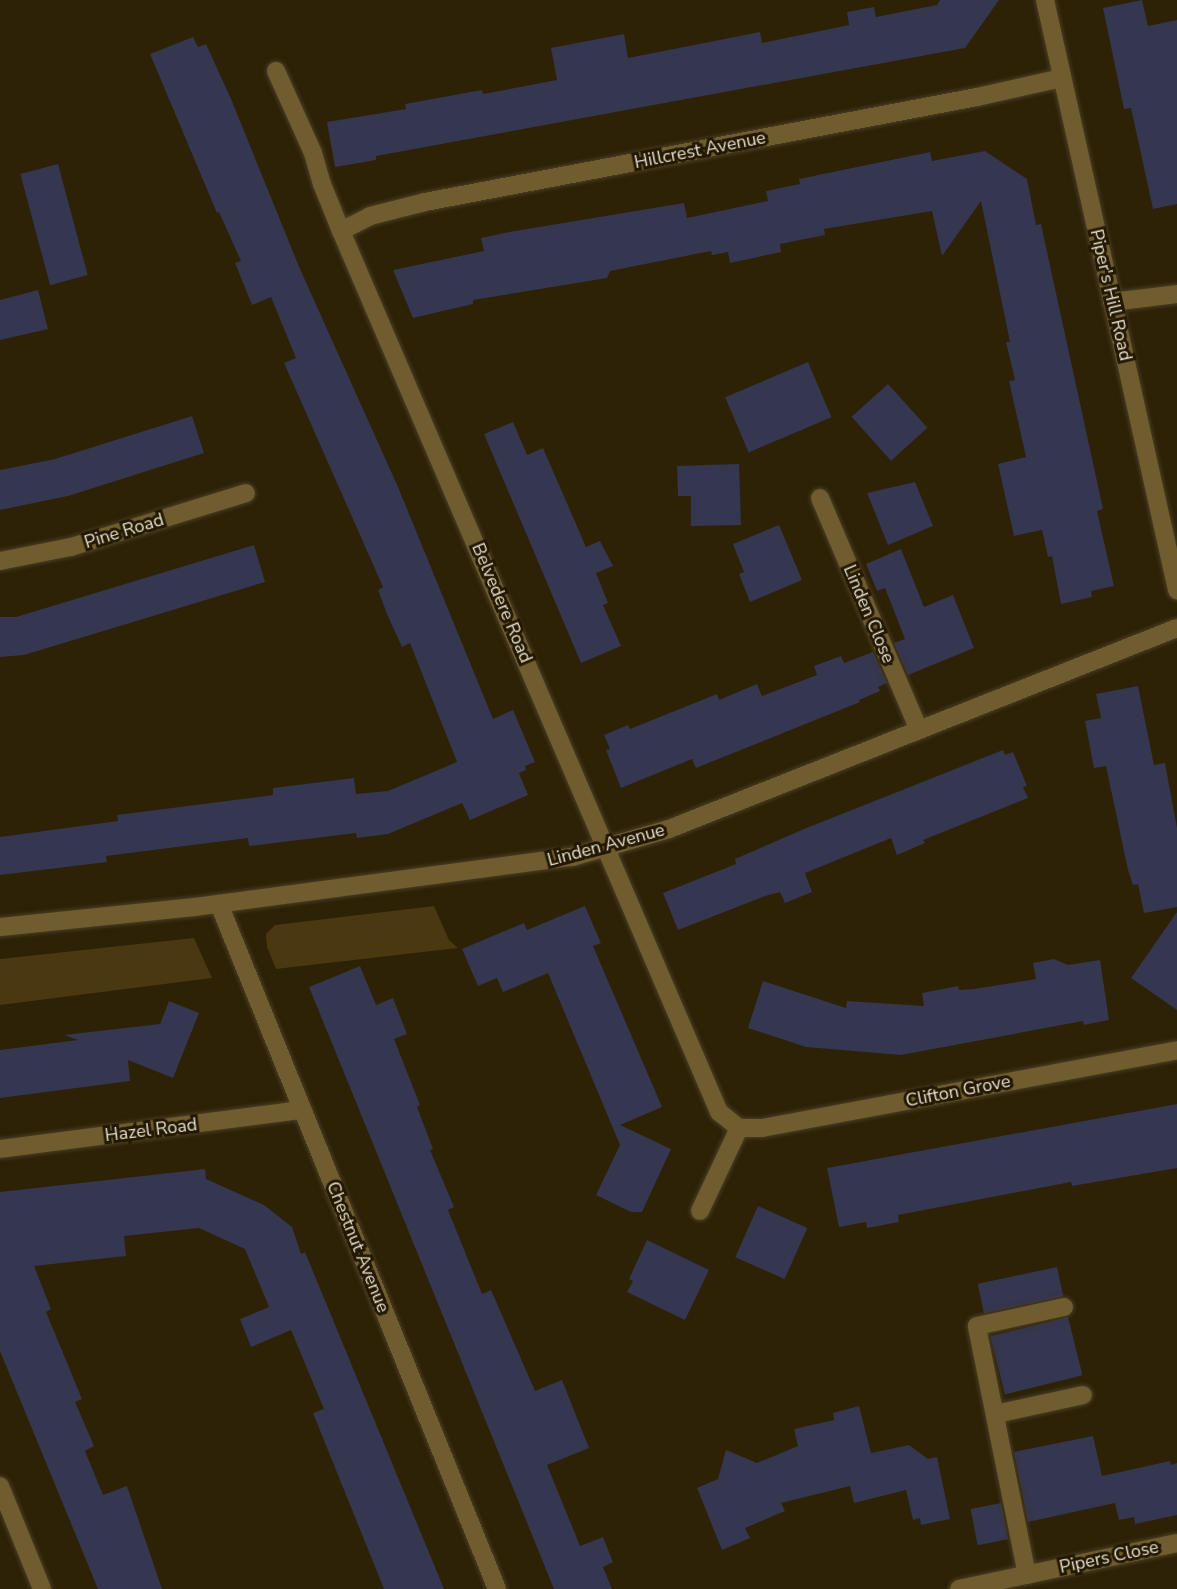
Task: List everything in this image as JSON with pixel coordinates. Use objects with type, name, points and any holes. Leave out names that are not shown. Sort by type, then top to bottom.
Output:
[{"type":"street","name":"Piper's Hill Road","points":[[1045,0],[1177,590]]},
{"type":"street","name":"Belvedere Road","points":[[276,71],[313,153],[322,184],[341,230],[437,448],[604,848],[719,1112],[739,1128]]},
{"type":"street","name":"Hillcrest Avenue","points":[[341,230],[370,216],[425,202],[977,97],[1062,78]]},
{"type":"street","points":[[1112,302],[1177,294]]},
{"type":"street","name":"Pine Road","points":[[0,561],[71,547],[246,493]]},
{"type":"street","name":"Linden Close","points":[[820,498],[919,730]]},
{"type":"street","name":"Linden Avenue","points":[[0,927],[219,904],[536,863],[604,848],[669,829],[1177,628]]},
{"type":"street","name":"Chestnut Avenue","points":[[219,904],[497,1589]]},
{"type":"street","name":"Clifton Grove","points":[[739,1128],[762,1128],[1177,1050]]},
{"type":"street","name":"Hazel Road","points":[[0,1149],[302,1110]]},
{"type":"street","points":[[700,1212],[739,1128]]},
{"type":"street","points":[[1027,1574],[977,1326],[1064,1307]]},
{"type":"street","points":[[996,1414],[1083,1395]]},
{"type":"street","points":[[0,1486],[42,1589]]},
{"type":"street","name":"Pipers Close","points":[[959,1589],[1177,1543]]},
{"type":"shaded area","points":[[434,906],[449,940],[458,948],[276,969],[267,947],[266,934],[275,925]]},
{"type":"shaded area","points":[[194,938],[212,978],[0,1005],[0,959]]},
{"type":"building","points":[[940,0],[999,0],[965,48],[376,156],[376,160],[335,167],[327,122],[406,109],[405,104],[482,90],[483,94],[557,80],[551,48],[624,34],[628,58],[760,32],[762,43],[849,25],[847,12],[874,7],[876,17],[937,5]]},
{"type":"building","points":[[1142,0],[1148,26],[1177,20],[1177,204],[1153,209],[1131,108],[1124,109],[1103,8]]},
{"type":"building","points":[[193,37],[198,47],[206,44],[231,99],[300,269],[398,487],[493,719],[513,710],[535,762],[525,766],[526,770],[519,773],[528,795],[470,820],[462,803],[388,834],[357,838],[356,833],[249,846],[248,838],[106,856],[107,862],[0,875],[0,837],[118,821],[117,815],[273,795],[273,788],[354,778],[356,794],[388,791],[457,762],[410,643],[402,647],[387,614],[378,590],[383,587],[284,363],[296,358],[271,297],[252,305],[235,263],[241,261],[219,212],[217,213],[150,54]]},
{"type":"building","points":[[985,151],[1027,179],[1036,225],[1041,224],[1103,509],[1097,511],[1114,586],[1091,591],[1092,597],[1061,604],[1052,556],[1048,557],[1042,530],[1014,536],[998,464],[1026,457],[1009,381],[1015,380],[1006,342],[1010,342],[981,201],[942,256],[932,211],[824,229],[825,235],[780,244],[781,252],[730,263],[728,252],[712,255],[711,251],[610,271],[607,278],[473,300],[473,304],[413,318],[393,270],[484,251],[481,238],[509,232],[684,203],[687,218],[768,201],[766,191],[800,184],[799,179],[930,152],[932,161]]},
{"type":"building","points":[[58,164],[88,275],[50,285],[20,174]]},
{"type":"building","points":[[38,290],[48,329],[0,340],[0,300]]},
{"type":"building","points":[[808,362],[831,417],[749,452],[725,397]]},
{"type":"building","points":[[888,384],[927,428],[891,461],[852,417]]},
{"type":"building","points":[[192,416],[204,453],[68,496],[0,510],[0,470],[55,459]]},
{"type":"building","points":[[513,422],[527,455],[543,448],[586,547],[600,541],[613,566],[596,573],[608,603],[603,605],[621,646],[581,663],[484,434]]},
{"type":"building","points":[[739,464],[741,525],[691,526],[691,496],[678,496],[677,466]]},
{"type":"building","points":[[915,482],[933,526],[888,545],[867,493]]},
{"type":"building","points":[[779,525],[802,580],[750,602],[739,574],[744,572],[733,544]]},
{"type":"building","points":[[254,545],[265,582],[24,655],[0,657],[0,617],[16,617]]},
{"type":"building","points":[[901,549],[924,607],[953,595],[974,648],[908,675],[894,643],[905,639],[885,588],[877,591],[866,564]]},
{"type":"building","points":[[873,652],[887,683],[878,687],[880,691],[859,700],[860,702],[696,768],[692,759],[621,788],[606,750],[610,749],[604,735],[628,725],[630,729],[717,694],[719,700],[757,684],[762,696],[817,675],[814,666],[841,656],[844,663]]},
{"type":"building","points":[[1138,686],[1154,765],[1165,763],[1177,828],[1177,907],[1144,913],[1138,884],[1133,885],[1128,870],[1106,766],[1094,768],[1085,721],[1101,718],[1096,694]]},
{"type":"building","points":[[1003,750],[1005,755],[1013,752],[1027,786],[1023,787],[1028,798],[923,840],[925,843],[897,855],[891,838],[805,873],[812,892],[785,903],[780,892],[678,930],[663,893],[736,864],[735,859],[804,829]]},
{"type":"building","points":[[585,906],[601,943],[593,946],[662,1107],[620,1125],[671,1149],[642,1212],[631,1212],[596,1195],[620,1145],[548,973],[503,992],[497,978],[478,986],[462,949],[524,923],[527,930]]},
{"type":"building","points":[[1177,912],[1177,1010],[1131,978]]},
{"type":"building","points":[[1054,959],[1068,965],[1100,960],[1109,1020],[1084,1025],[1083,1021],[901,1055],[806,1047],[748,1028],[763,981],[846,1008],[847,1001],[924,1006],[922,993],[958,986],[959,990],[974,989],[1036,979],[1033,963]]},
{"type":"building","points":[[360,966],[376,1005],[393,998],[407,1034],[394,1039],[420,1105],[417,1107],[433,1149],[430,1150],[454,1207],[448,1210],[482,1294],[491,1290],[535,1391],[562,1380],[589,1448],[547,1465],[580,1546],[603,1537],[613,1562],[603,1567],[612,1589],[554,1589],[309,987]]},
{"type":"building","points":[[169,1001],[199,1013],[173,1078],[128,1060],[130,1081],[0,1098],[0,1050],[78,1040],[64,1035],[160,1024]]},
{"type":"building","points":[[1177,1104],[1177,1168],[1072,1186],[1071,1182],[898,1215],[899,1222],[867,1228],[866,1222],[839,1227],[827,1168]]},
{"type":"building","points":[[205,1169],[206,1179],[264,1205],[292,1227],[301,1254],[305,1252],[444,1589],[384,1589],[313,1413],[324,1409],[291,1330],[251,1347],[240,1319],[269,1307],[245,1249],[199,1228],[124,1236],[126,1256],[34,1266],[51,1309],[46,1312],[82,1399],[75,1402],[94,1446],[85,1451],[103,1495],[127,1486],[162,1589],[98,1589],[0,1351],[0,1192]]},
{"type":"building","points":[[758,1206],[807,1228],[785,1279],[735,1257]]},
{"type":"building","points":[[647,1240],[709,1270],[685,1320],[627,1292],[633,1281],[629,1279]]},
{"type":"building","points":[[1057,1267],[1063,1296],[984,1313],[978,1284]]},
{"type":"building","points":[[1068,1317],[1083,1375],[1005,1395],[990,1336]]},
{"type":"building","points":[[859,1406],[871,1453],[909,1445],[928,1459],[937,1457],[950,1519],[921,1525],[920,1518],[913,1520],[906,1490],[854,1503],[850,1486],[781,1503],[785,1511],[745,1528],[750,1538],[722,1550],[697,1488],[718,1479],[726,1450],[757,1463],[798,1446],[794,1429],[834,1420],[833,1413]]},
{"type":"building","points":[[1093,1436],[1102,1476],[1170,1461],[1171,1465],[1177,1463],[1177,1515],[1135,1524],[1134,1517],[1119,1520],[1115,1503],[1028,1522],[1014,1452]]},
{"type":"building","points":[[1001,1503],[1008,1539],[978,1545],[971,1509]]}]
